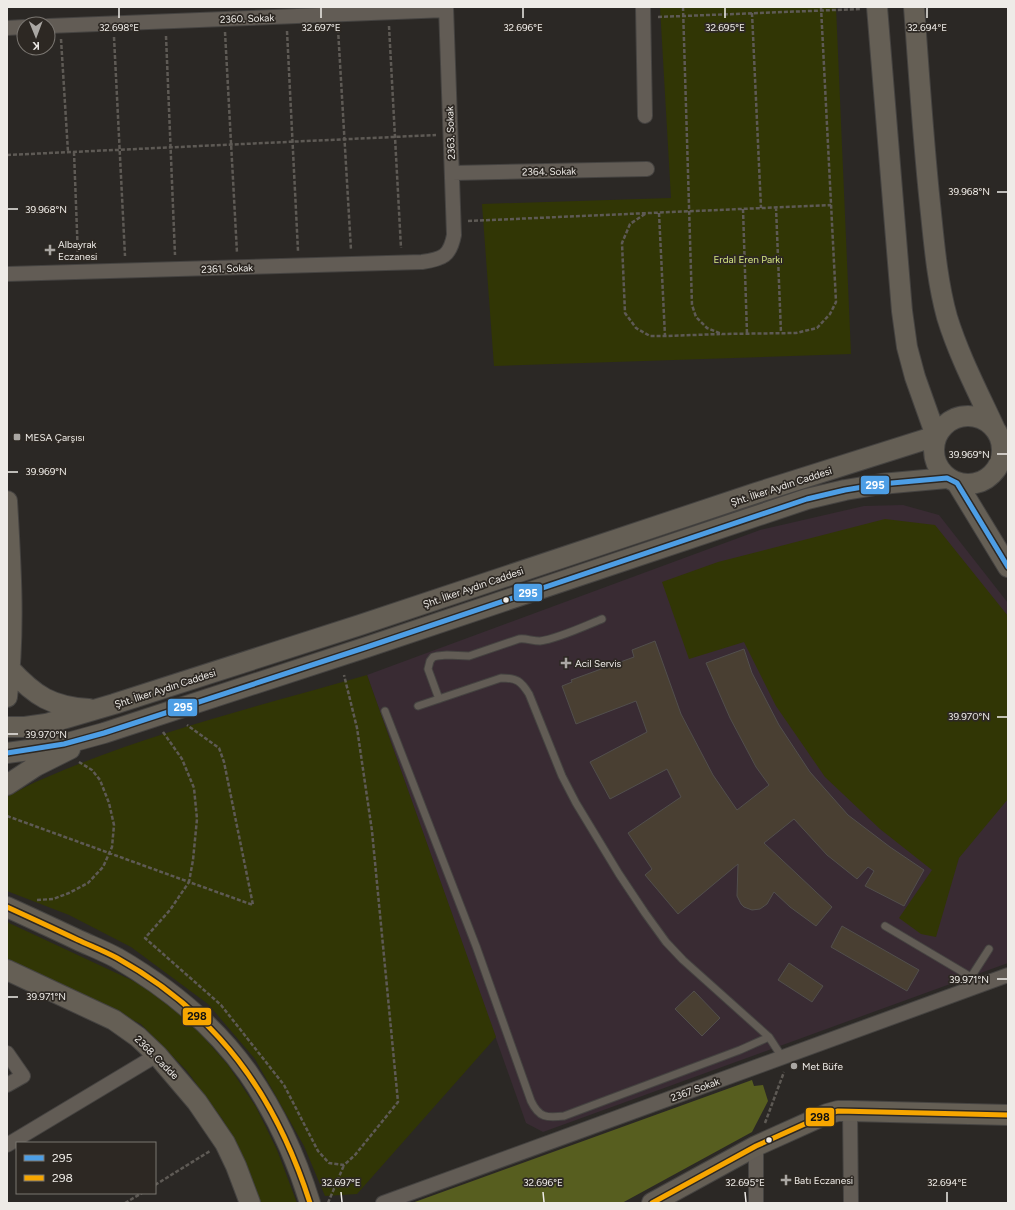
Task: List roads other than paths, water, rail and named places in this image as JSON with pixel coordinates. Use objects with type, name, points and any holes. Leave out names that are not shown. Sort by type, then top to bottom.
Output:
[{"type":"main road","points":[[877,7],[903,318],[907,347],[915,377],[936,436]]},
{"type":"main road","points":[[914,7],[927,178],[941,291],[947,317],[956,343],[995,429],[1000,436],[1005,459],[1002,459],[997,469],[980,483],[968,485],[952,480]]},
{"type":"main road","points":[[995,429],[984,420],[974,416],[962,416],[952,420],[943,427],[936,436],[933,447],[934,459],[939,469],[952,480],[1008,566]]},
{"type":"main road","name":"Şht. İlker Aydın Caddesi","points":[[7,727],[46,724],[98,709],[360,625],[756,493],[936,436]]},
{"type":"main road","name":"Şht. İlker Aydın Caddesi","points":[[7,753],[64,744],[104,733],[807,500],[845,490],[881,484],[952,480]]},
{"type":"main road","points":[[7,501],[9,589],[12,635],[7,697]]},
{"type":"main road","points":[[574,553],[581,574]]},
{"type":"main road","points":[[10,669],[31,690],[43,698],[57,704],[76,708],[98,709]]},
{"type":"main road","points":[[7,785],[36,766],[104,733]]},
{"type":"main road","points":[[7,907],[115,957],[145,975],[198,1016],[227,1047],[247,1072],[268,1104],[291,1153],[310,1203]]},
{"type":"main road","name":"2368. Cadde","points":[[7,970],[114,1020],[138,1037],[157,1055],[197,1102],[225,1143],[236,1166],[250,1203]]},
{"type":"main road","points":[[655,1202],[756,1146],[827,1114],[838,1111],[1008,1115]]},
{"type":"street","name":"2360. Sokak","points":[[56,26],[389,12],[446,8]]},
{"type":"street","name":"2363. Sokak","points":[[445,256],[452,246],[454,235],[446,8]]},
{"type":"street","points":[[643,12],[645,116]]},
{"type":"street","name":"2364. Sokak","points":[[452,173],[647,169]]},
{"type":"street","name":"2361. Sokak","points":[[7,274],[401,263],[435,260],[445,256]]},
{"type":"street","name":"2367 Sokak","points":[[383,1203],[786,1056],[974,981],[1008,974]]},
{"type":"street","points":[[7,1053],[23,1076],[7,1085]]},
{"type":"street","points":[[7,1145],[157,1055]]},
{"type":"street","points":[[850,1111],[851,1203]]},
{"type":"street","points":[[756,1146],[756,1203]]},
{"type":"lane","points":[[439,699],[428,669],[430,661],[437,656],[469,656],[523,638],[531,640],[548,639],[602,619]]},
{"type":"lane","points":[[418,706],[501,678],[511,678],[523,684],[529,694],[562,776],[576,803],[619,874],[645,913],[666,942],[683,960],[769,1037],[786,1056]]},
{"type":"lane","points":[[385,711],[476,946],[535,1110],[543,1116],[551,1118],[564,1116],[740,1050],[769,1037]]},
{"type":"lane","points":[[885,926],[974,981],[989,949]]},
{"type":"place","name":"Albayrak Eczanesi","points":[[50,250]]},
{"type":"place","name":"MESA Çarşısı","points":[[17,437]]},
{"type":"place","name":"Acil Servis","points":[[566,663]]},
{"type":"place","name":"Met Büfe","points":[[794,1066]]},
{"type":"place","name":"Batı Eczanesi","points":[[786,1180]]},
{"type":"park label","name":"Erdal Eren Parkı","points":[[748,259]]}]
